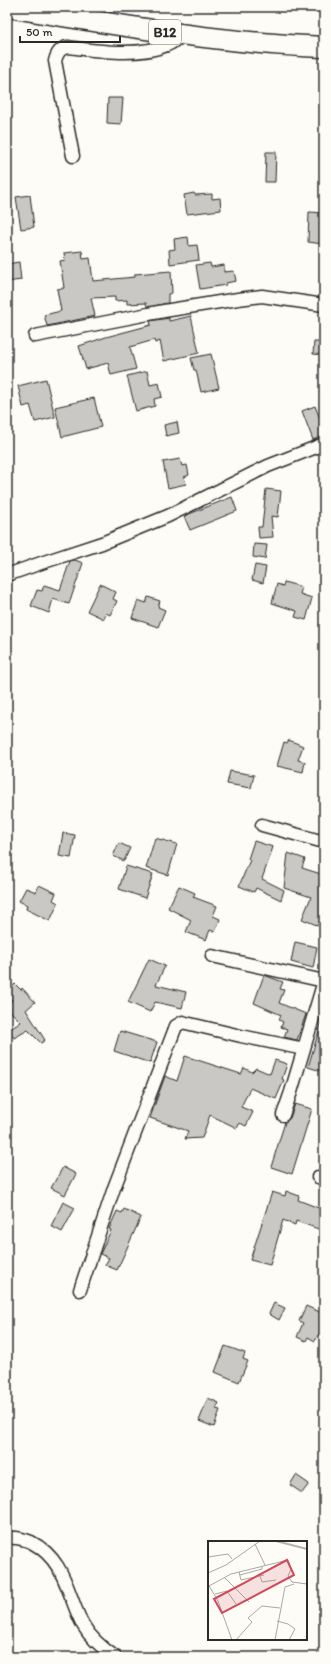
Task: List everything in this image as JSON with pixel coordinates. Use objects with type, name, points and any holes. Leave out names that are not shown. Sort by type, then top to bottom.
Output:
[{"type":"highway","name":"B12","points":[[7,7],[182,34],[254,43],[324,46]]},
{"type":"street","points":[[72,156],[55,61],[60,51],[63,48],[68,47],[117,52],[154,50],[169,44],[182,34]]},
{"type":"street","points":[[35,336],[164,311],[262,296],[324,305]]},
{"type":"street","points":[[7,575],[102,543],[168,516],[268,466],[324,444]]},
{"type":"street","points":[[262,825],[324,842]]},
{"type":"street","points":[[212,956],[324,981],[283,1115]]},
{"type":"street","points":[[80,1290],[114,1188],[176,1026],[183,1022],[304,1049]]},
{"type":"street","points":[[7,1538],[25,1540],[36,1545],[50,1557],[61,1573],[83,1625],[94,1641],[115,1657]]},
{"type":"building","points":[[108,98],[123,98],[121,124],[107,123]]},
{"type":"building","points":[[266,152],[276,152],[275,182],[265,182]]},
{"type":"building","points":[[194,193],[195,195],[212,194],[212,199],[220,198],[221,210],[187,214],[184,195]]},
{"type":"building","points":[[30,195],[34,227],[21,229],[16,197]]},
{"type":"building","points":[[309,212],[324,213],[323,244],[308,242]]},
{"type":"building","points":[[188,237],[189,246],[197,245],[199,260],[170,264],[169,250],[175,249],[174,239]]},
{"type":"building","points":[[82,251],[83,259],[90,258],[93,281],[135,277],[135,274],[171,271],[172,293],[168,294],[168,303],[147,307],[146,303],[127,304],[127,300],[115,301],[115,297],[91,298],[95,316],[47,326],[44,315],[61,311],[57,289],[64,288],[60,261],[65,260],[64,253]]},
{"type":"building","points":[[19,262],[21,280],[7,282],[7,264]]},
{"type":"building","points":[[210,263],[211,267],[224,265],[224,272],[234,271],[236,281],[226,283],[226,285],[200,289],[196,265]]},
{"type":"building","points":[[191,316],[199,353],[164,361],[160,341],[155,343],[154,340],[130,347],[136,369],[111,375],[108,363],[86,369],[79,346],[151,325],[150,321],[169,318],[169,321]]},
{"type":"building","points":[[314,342],[324,342],[324,355],[313,354]]},
{"type":"building","points":[[211,354],[219,388],[201,392],[196,370],[194,370],[191,358]]},
{"type":"building","points":[[147,371],[150,385],[159,383],[162,397],[154,399],[155,406],[136,411],[127,376]]},
{"type":"building","points":[[46,379],[55,417],[35,422],[30,405],[23,407],[18,386]]},
{"type":"building","points":[[94,398],[101,427],[62,437],[55,407]]},
{"type":"building","points":[[315,406],[324,429],[324,435],[313,440],[302,411]]},
{"type":"building","points":[[177,422],[179,433],[166,436],[164,425]]},
{"type":"building","points":[[180,459],[182,466],[187,465],[189,475],[184,477],[186,484],[168,488],[163,462]]},
{"type":"building","points":[[266,489],[281,491],[278,517],[271,516],[273,537],[259,538],[258,527],[262,527]]},
{"type":"building","points":[[232,497],[237,511],[190,530],[184,516]]},
{"type":"building","points":[[254,544],[267,545],[265,559],[253,557]]},
{"type":"building","points":[[75,560],[83,563],[69,604],[53,599],[49,613],[31,606],[37,590],[42,591],[44,585],[60,590],[70,561]]},
{"type":"building","points":[[255,565],[266,567],[263,583],[252,580]]},
{"type":"building","points":[[284,582],[302,587],[300,594],[312,598],[306,620],[295,617],[297,611],[272,603],[277,584],[283,586]]},
{"type":"building","points":[[100,584],[116,592],[113,599],[117,601],[110,615],[106,613],[104,619],[87,611]]},
{"type":"building","points":[[148,597],[160,601],[158,607],[165,610],[158,627],[132,618],[138,600],[146,603]]},
{"type":"building","points":[[289,740],[303,746],[298,760],[305,762],[303,772],[277,766],[284,742],[287,743]]},
{"type":"building","points":[[230,771],[254,775],[251,788],[227,784]]},
{"type":"building","points":[[63,833],[75,835],[71,858],[59,856]]},
{"type":"building","points":[[155,838],[177,844],[168,875],[146,868]]},
{"type":"building","points":[[254,841],[273,847],[262,879],[284,890],[281,900],[256,888],[254,892],[239,886],[250,860],[248,859]]},
{"type":"building","points":[[119,843],[130,848],[124,861],[113,856]]},
{"type":"building","points":[[288,853],[305,859],[302,868],[324,875],[324,928],[302,919],[311,897],[284,888]]},
{"type":"building","points":[[126,866],[153,874],[145,898],[119,889]]},
{"type":"building","points":[[39,885],[56,893],[53,900],[58,903],[50,921],[26,909],[27,905],[19,901],[26,888],[36,892]]},
{"type":"building","points":[[179,886],[195,893],[193,897],[217,906],[213,916],[220,919],[215,932],[210,930],[206,940],[186,932],[191,920],[168,908]]},
{"type":"building","points":[[295,942],[317,947],[313,968],[291,962]]},
{"type":"building","points":[[149,959],[165,966],[156,985],[186,992],[182,1008],[155,1002],[150,1012],[128,1002]]},
{"type":"building","points":[[264,975],[283,982],[280,989],[284,990],[279,1003],[306,1014],[297,1040],[284,1037],[287,1029],[281,1027],[283,1022],[279,1020],[281,1015],[254,1003]]},
{"type":"building","points":[[15,984],[21,990],[22,988],[35,1002],[26,1010],[45,1040],[41,1043],[28,1030],[14,1038],[9,1030],[21,1022],[7,1008],[7,1004],[12,1000],[7,995],[7,991]]},
{"type":"building","points":[[321,1024],[324,1025],[324,1072],[308,1067]]},
{"type":"building","points":[[120,1031],[157,1042],[150,1063],[114,1051]]},
{"type":"building","points":[[185,1056],[241,1074],[244,1068],[252,1072],[256,1068],[270,1074],[275,1060],[287,1064],[282,1079],[284,1080],[276,1099],[250,1088],[241,1107],[253,1112],[246,1126],[240,1123],[237,1128],[210,1115],[202,1138],[185,1139],[188,1131],[150,1118],[165,1076],[177,1081]]},
{"type":"building","points":[[295,1104],[312,1109],[292,1174],[271,1167],[285,1122],[290,1118]]},
{"type":"building","points":[[63,1167],[76,1174],[65,1195],[51,1188]]},
{"type":"building","points":[[286,1191],[299,1196],[298,1200],[324,1210],[324,1231],[296,1221],[295,1225],[283,1220],[270,1265],[250,1260],[272,1192],[285,1196]]},
{"type":"building","points":[[63,1202],[75,1208],[62,1232],[51,1226]]},
{"type":"building","points":[[124,1209],[141,1217],[117,1270],[105,1265],[109,1258],[100,1254],[111,1230],[109,1229],[117,1211],[122,1213]]},
{"type":"building","points":[[274,1303],[285,1308],[279,1320],[269,1314]]},
{"type":"building","points":[[306,1306],[324,1314],[324,1337],[318,1335],[315,1341],[308,1337],[306,1341],[297,1337],[303,1323],[299,1321]]},
{"type":"building","points":[[225,1346],[245,1353],[243,1359],[248,1361],[239,1382],[215,1372]]},
{"type":"building","points":[[208,1398],[219,1403],[216,1409],[220,1410],[214,1427],[199,1421]]},
{"type":"building","points":[[296,1475],[309,1484],[302,1493],[290,1485]]}]
